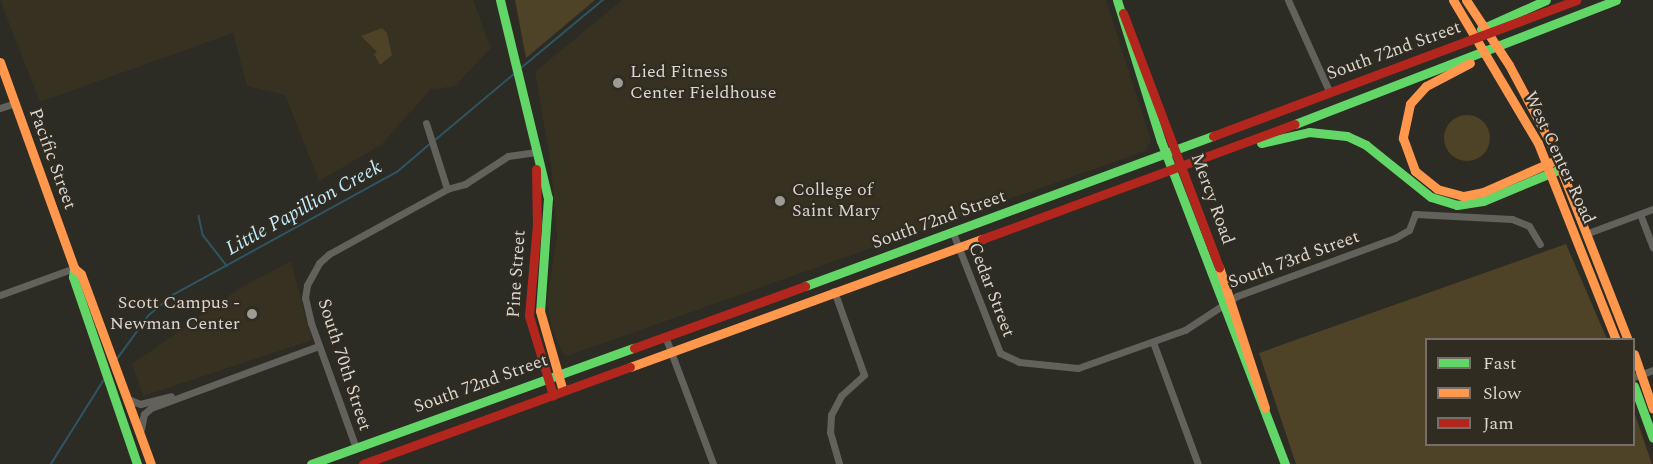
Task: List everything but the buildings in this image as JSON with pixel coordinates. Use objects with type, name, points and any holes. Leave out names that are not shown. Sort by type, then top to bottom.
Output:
[{"type":"main road","name":"Pine Street","points":[[500,0],[512,43],[534,152],[550,213],[540,317],[563,391]]},
{"type":"main road","name":"West Center Road","points":[[1453,0],[1498,69],[1550,168],[1616,338]]},
{"type":"main road","name":"West Center Road","points":[[1466,0],[1509,65],[1558,159],[1628,338]]},
{"type":"main road","points":[[1373,77],[1546,0]]},
{"type":"main road","name":"South 72nd Street","points":[[311,464],[953,233],[1576,0]]},
{"type":"main road","name":"South 72nd Street","points":[[363,464],[1172,170],[1616,0]]},
{"type":"main road","name":"Mercy Road","points":[[1117,1],[1136,39],[1177,150],[1226,301],[1286,464]]},
{"type":"main road","name":"Mercy Road","points":[[1117,1],[1134,62],[1172,170],[1226,301]]},
{"type":"main road","points":[[1562,169],[1550,168],[1483,192],[1464,196],[1445,193],[1415,171],[1406,155],[1403,129],[1410,104],[1426,86],[1566,19]]},
{"type":"main road","name":"Pacific Street","points":[[0,62],[74,268],[73,277],[137,464]]},
{"type":"main road","points":[[1226,150],[1304,133],[1335,133],[1366,145],[1431,197],[1457,205],[1483,201],[1550,168],[1558,159]]},
{"type":"main road","name":"Pine Street","points":[[534,152],[537,224],[529,316],[553,395]]},
{"type":"main road","name":"Pacific Street","points":[[74,268],[81,274],[119,384],[151,464]]},
{"type":"main road","points":[[1637,375],[1653,409]]},
{"type":"main road","points":[[1635,389],[1653,438]]},
{"type":"street","points":[[1288,0],[1329,93]]},
{"type":"street","points":[[0,108],[15,103]]},
{"type":"street","points":[[426,123],[447,189]]},
{"type":"street","name":"South 70th Street","points":[[356,448],[319,346],[305,298],[318,263],[447,189],[465,184],[508,156],[534,152]]},
{"type":"street","points":[[1588,233],[1653,209]]},
{"type":"street","name":"South 73rd Street","points":[[1004,357],[1019,362],[1078,368],[1153,342],[1194,326],[1226,301],[1395,238],[1409,230],[1415,214],[1512,219],[1529,226],[1540,244]]},
{"type":"street","points":[[1641,214],[1653,248]]},
{"type":"street","name":"Cedar Street","points":[[953,233],[994,344],[1004,357]]},
{"type":"street","points":[[0,295],[74,268]]},
{"type":"street","points":[[834,291],[864,375],[841,396],[831,415],[830,432],[839,464]]},
{"type":"street","points":[[665,336],[713,464]]},
{"type":"street","points":[[1153,342],[1198,464]]},
{"type":"street","points":[[143,440],[141,423],[146,411],[186,392],[319,346]]},
{"type":"street","points":[[1637,375],[1653,370]]},
{"type":"street","points":[[119,384],[135,403],[186,392]]},
{"type":"shaded area","points":[[0,0],[473,0],[491,48],[455,86],[430,90],[381,145],[319,181],[285,95],[247,86],[233,33],[40,102]]},
{"type":"shaded area","points":[[515,0],[595,0],[526,58]]},
{"type":"shaded area","name":"College of Saint Mary","points":[[622,0],[1106,0],[1151,140],[1145,151],[567,356],[562,352],[551,326],[547,299],[557,237],[551,164],[535,72]]},
{"type":"shaded area","points":[[382,28],[387,33],[392,55],[380,65],[374,54],[377,52],[361,36]]},
{"type":"shaded area","points":[[1467,115],[1483,122],[1490,138],[1483,154],[1467,161],[1451,154],[1444,138],[1451,122]]},
{"type":"shaded area","points":[[1566,244],[1607,338],[1425,338],[1425,446],[1635,446],[1635,415],[1652,464],[1296,464],[1259,353]]},
{"type":"shaded area","name":"Scott Campus - Newman Center","points":[[291,261],[312,340],[143,396],[132,364],[240,288]]},
{"type":"waterway","name":"Little Papillion Creek","points":[[521,68],[603,0]]},
{"type":"waterway","name":"Little Papillion Creek","points":[[434,141],[513,75]]},
{"type":"waterway","name":"Little Papillion Creek","points":[[117,359],[149,315],[173,295],[397,172],[430,144]]},
{"type":"waterway","points":[[199,216],[203,235],[227,266]]},
{"type":"waterway","name":"Little Papillion Creek","points":[[51,464],[103,381]]},
{"type":"traffic: fast","points":[[500,0],[548,198],[540,311]]},
{"type":"traffic: fast","points":[[1117,0],[1161,141],[1285,464]]},
{"type":"traffic: fast","points":[[1481,29],[1546,0]]},
{"type":"traffic: fast","points":[[1295,124],[1616,0]]},
{"type":"traffic: fast","points":[[1261,143],[1309,132],[1347,136],[1366,145],[1431,197],[1457,205],[1483,201],[1558,170]]},
{"type":"traffic: fast","points":[[805,286],[1213,136]]},
{"type":"traffic: fast","points":[[74,268],[73,277],[137,464]]},
{"type":"traffic: fast","points":[[311,464],[634,348]]},
{"type":"traffic: fast","points":[[1635,389],[1653,438]]},
{"type":"traffic: slow","points":[[1453,0],[1538,143],[1615,338]]},
{"type":"traffic: slow","points":[[1466,0],[1509,65],[1551,144],[1627,338]]},
{"type":"traffic: slow","points":[[0,62],[74,268],[81,274],[151,464]]},
{"type":"traffic: slow","points":[[1470,63],[1426,86],[1410,104],[1403,138],[1415,171],[1437,189],[1464,196],[1483,192],[1558,159]]},
{"type":"traffic: slow","points":[[630,367],[982,239]]},
{"type":"traffic: slow","points":[[1219,267],[1265,408]]},
{"type":"traffic: slow","points":[[540,311],[563,391]]},
{"type":"traffic: slow","points":[[1635,357],[1653,409]]},
{"type":"traffic: jam","points":[[1213,136],[1576,0]]},
{"type":"traffic: jam","points":[[1123,13],[1219,267]]},
{"type":"traffic: jam","points":[[982,239],[1295,124]]},
{"type":"traffic: jam","points":[[536,169],[537,224],[529,316],[553,395]]},
{"type":"traffic: jam","points":[[634,348],[805,286]]},
{"type":"traffic: jam","points":[[363,464],[630,367]]},
{"type":"place","name":"Lied Fitness Center Fieldhouse","points":[[618,83]]},
{"type":"place","name":"College of Saint Mary","points":[[780,201]]},
{"type":"place","name":"Scott Campus - Newman Center","points":[[252,314]]}]
